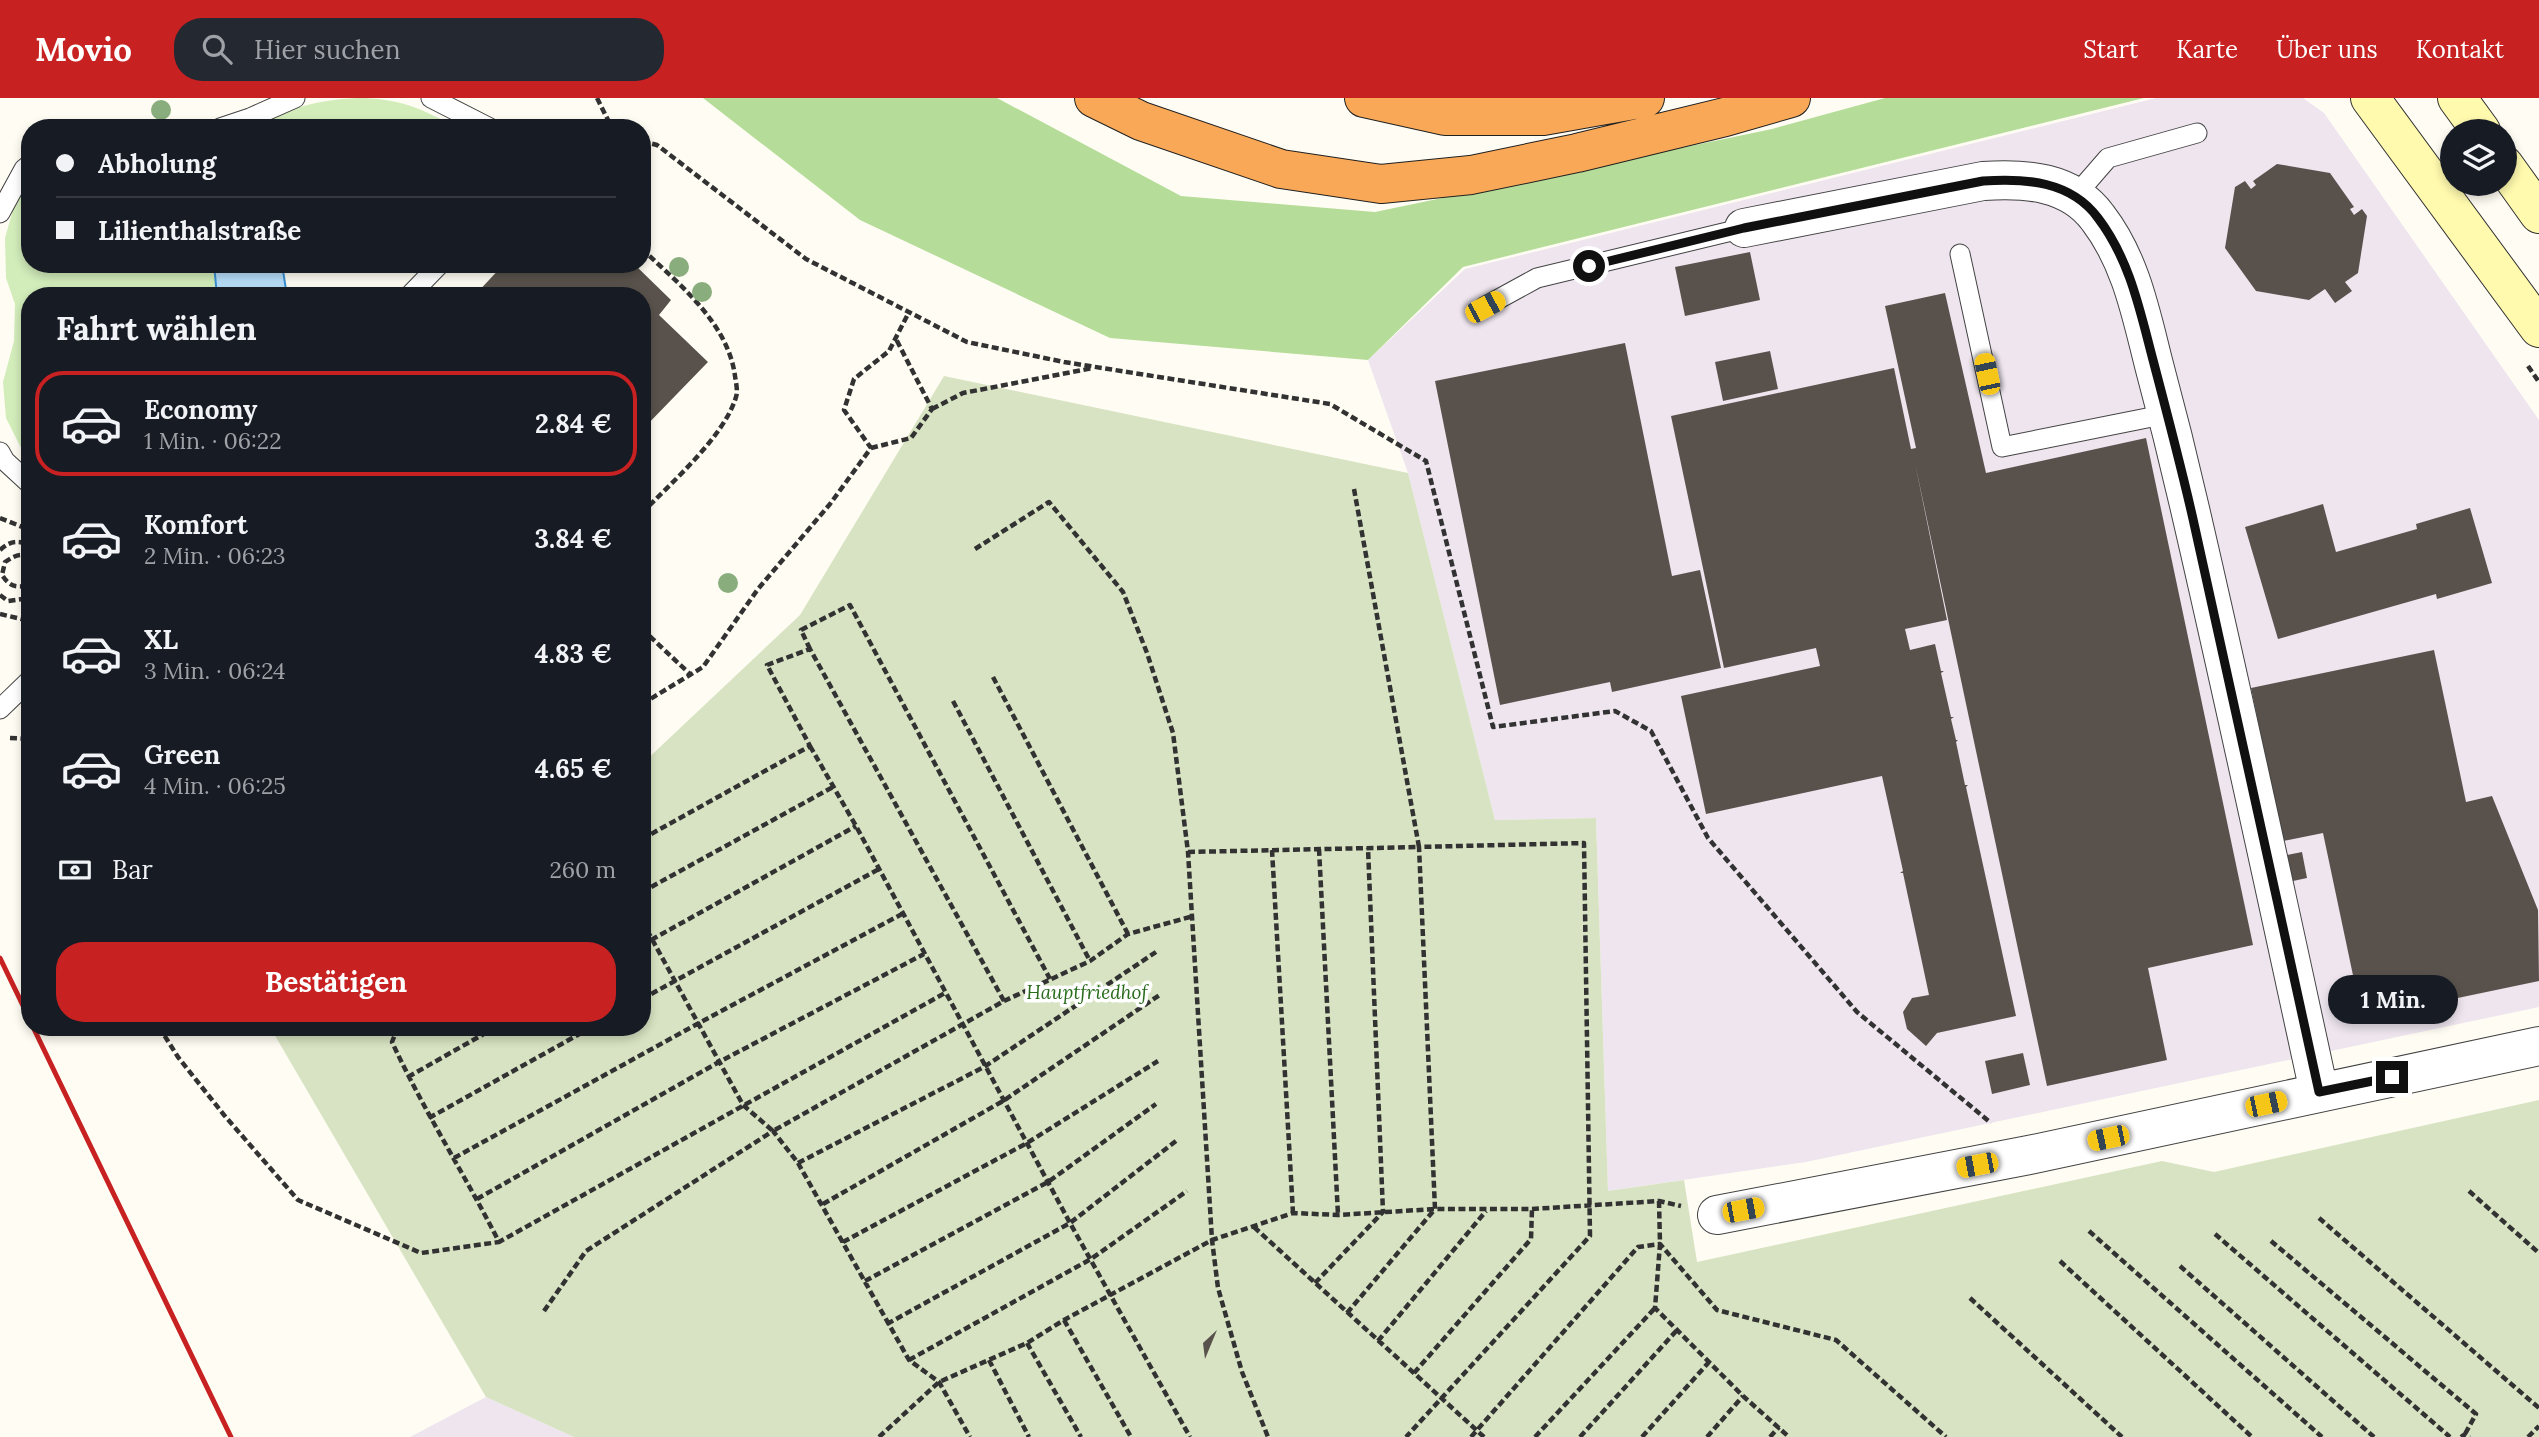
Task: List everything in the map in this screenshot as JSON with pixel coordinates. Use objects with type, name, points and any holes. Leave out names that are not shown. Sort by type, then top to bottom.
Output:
[{"type":"highway","points":[[1094,98],[1141,121],[1281,169],[1381,184],[1471,175],[1511,167],[1725,117],[1791,98]]},
{"type":"highway","points":[[1364,98],[1445,116],[1543,116],[1645,98]]},
{"type":"main road","points":[[2370,98],[2539,328]]},
{"type":"main road","points":[[2457,98],[2472,119]]},
{"type":"main road","points":[[2517,183],[2539,214]]},
{"type":"street","points":[[1744,228],[1983,181],[2018,179],[2053,186],[2076,196],[2098,216],[2118,250],[2134,287],[2167,414],[2215,615],[2319,1092]]},
{"type":"street","points":[[1717,1215],[2029,1155],[2539,1046]]},
{"type":"lane","points":[[247,119],[295,98]]},
{"type":"lane","points":[[431,98],[472,119]]},
{"type":"lane","points":[[2076,196],[2108,158],[2197,133]]},
{"type":"lane","points":[[0,214],[21,175]]},
{"type":"lane","points":[[1485,307],[1537,278],[1744,228]]},
{"type":"lane","points":[[1961,254],[2003,447],[2167,414]]},
{"type":"lane","points":[[418,287],[431,273]]},
{"type":"lane","points":[[0,452],[5,461],[21,476]]},
{"type":"lane","points":[[0,709],[21,689]]},
{"type":"path","points":[[597,98],[608,119]]},
{"type":"path","points":[[651,143],[657,145],[806,259],[967,342],[1097,368],[1330,404],[1426,461],[1493,727],[1615,711],[1651,731],[1708,838],[1857,1012],[2029,1155]]},
{"type":"path","points":[[651,258],[683,288],[721,334],[733,361],[737,396],[715,438],[651,504]]},
{"type":"path","points":[[871,448],[844,410],[853,379],[890,351],[909,312]]},
{"type":"path","points":[[896,339],[932,409]]},
{"type":"path","points":[[651,699],[703,667],[758,589],[830,505],[871,448],[911,438],[932,409],[963,393],[1097,368]]},
{"type":"path","points":[[1347,1313],[1435,1209],[1419,847],[1354,489]]},
{"type":"path","points":[[975,550],[1049,502],[1123,592],[1147,653],[1173,733],[1188,852],[1212,1240],[1221,1300],[1242,1372],[1268,1437]]},
{"type":"path","points":[[0,518],[21,526]]},
{"type":"path","points":[[0,550],[7,544],[21,542]]},
{"type":"path","points":[[21,555],[15,555],[5,562],[2,575],[9,585],[21,587]]},
{"type":"path","points":[[0,595],[8,601],[21,599]]},
{"type":"path","points":[[1004,1001],[800,630],[850,606],[1051,979]]},
{"type":"path","points":[[0,614],[21,619]]},
{"type":"path","points":[[651,637],[691,675]]},
{"type":"path","points":[[810,649],[767,665],[961,1025],[1190,1437]]},
{"type":"path","points":[[993,677],[1128,934]]},
{"type":"path","points":[[953,701],[1090,961]]},
{"type":"path","points":[[0,737],[21,738]]},
{"type":"path","points":[[651,834],[810,746]]},
{"type":"path","points":[[651,887],[833,787]]},
{"type":"path","points":[[653,939],[856,827]]},
{"type":"path","points":[[1188,852],[1584,843],[1590,1236],[1406,1437]]},
{"type":"path","points":[[1315,1283],[1382,1212],[1368,848]]},
{"type":"path","points":[[1319,849],[1338,1215]]},
{"type":"path","points":[[1272,850],[1293,1213]]},
{"type":"path","points":[[651,994],[879,869]]},
{"type":"path","points":[[454,1158],[902,914]]},
{"type":"path","points":[[544,1311],[586,1251],[773,1131],[1004,1001],[1090,961],[1128,934],[1190,917]]},
{"type":"path","points":[[651,936],[743,1105],[773,1131],[799,1163],[909,1360],[939,1382],[970,1437]]},
{"type":"path","points":[[799,1163],[985,1067],[1156,952]]},
{"type":"path","points":[[477,1199],[719,1062],[924,954]]},
{"type":"path","points":[[165,1036],[224,1115],[298,1200],[421,1253],[499,1242],[944,993]]},
{"type":"path","points":[[822,1204],[1003,1101],[1161,994]]},
{"type":"path","points":[[394,1036],[392,1042],[408,1077],[499,1242]]},
{"type":"path","points":[[408,1077],[480,1036]]},
{"type":"path","points":[[429,1118],[576,1036]]},
{"type":"path","points":[[843,1242],[1027,1143],[1158,1061]]},
{"type":"path","points":[[864,1281],[1048,1182],[1156,1104]]},
{"type":"path","points":[[887,1324],[1070,1223],[1176,1141]]},
{"type":"path","points":[[909,1360],[1091,1259],[1187,1191]]},
{"type":"path","points":[[2469,1191],[2539,1253]]},
{"type":"path","points":[[880,1437],[939,1382],[1027,1343],[1212,1240],[1293,1213],[1338,1215],[1435,1209],[1532,1209],[1659,1201],[1660,1244],[1655,1308],[1535,1437]]},
{"type":"path","points":[[1414,1373],[1531,1239],[1532,1209]]},
{"type":"path","points":[[1378,1341],[1486,1210]]},
{"type":"path","points":[[2319,1218],[2539,1408]]},
{"type":"path","points":[[1254,1227],[1484,1437]]},
{"type":"path","points":[[2089,1231],[2322,1437]]},
{"type":"path","points":[[2215,1234],[2450,1437]]},
{"type":"path","points":[[2271,1241],[2476,1414],[2465,1436]]},
{"type":"path","points":[[1471,1437],[1638,1247],[1660,1244]]},
{"type":"path","points":[[1660,1244],[1717,1310],[1836,1340],[1946,1437]]},
{"type":"path","points":[[2060,1261],[2252,1437]]},
{"type":"path","points":[[2180,1266],[2375,1437]]},
{"type":"path","points":[[1970,1298],[2122,1437]]},
{"type":"path","points":[[1655,1308],[1743,1396],[1789,1437]]},
{"type":"path","points":[[1064,1320],[1132,1437]]},
{"type":"path","points":[[1580,1437],[1676,1330]]},
{"type":"path","points":[[1027,1343],[1081,1437]]},
{"type":"path","points":[[989,1360],[1029,1437]]},
{"type":"path","points":[[1642,1437],[1709,1362]]},
{"type":"path","points":[[1707,1437],[1743,1396]]},
{"type":"path","points":[[2528,1437],[2539,1426]]},
{"type":"path","points":[[1770,1437],[1779,1427]]},
{"type":"shaded area","points":[[2156,98],[2303,98],[2324,113],[2539,420],[2539,1007],[1806,1162],[1608,1191],[1596,818],[1495,820],[1408,473],[1368,360],[1465,269]]},
{"type":"shaded area","points":[[486,1397],[574,1437],[410,1437]]},
{"type":"green space","points":[[357,98],[385,100],[409,106],[440,119],[265,119],[326,101]]},
{"type":"green space","points":[[703,98],[997,98],[1181,196],[1375,212],[1772,129],[1885,98],[2144,98],[1463,267],[1368,360],[1110,338],[860,220]]},
{"type":"green space","points":[[21,192],[21,273],[215,273],[216,287],[21,287],[21,447],[6,418],[3,382],[14,341],[15,304],[6,278],[5,238],[16,199]]},
{"type":"green space","name":"Hauptfriedhof","points":[[944,376],[1408,473],[1495,820],[1596,818],[1608,1191],[1684,1180],[1697,1262],[2162,1161],[2214,1172],[2539,1100],[2539,1437],[574,1437],[486,1397],[275,1036],[651,1036],[651,756],[800,615]]},
{"type":"water","points":[[215,273],[283,273],[286,287],[216,287]]},
{"type":"building","points":[[2277,164],[2330,173],[2354,207],[2350,209],[2354,215],[2362,209],[2367,216],[2358,273],[2345,282],[2352,291],[2335,303],[2325,289],[2309,300],[2256,291],[2225,248],[2235,187],[2245,181],[2251,189],[2256,185],[2253,181]]},
{"type":"building","points":[[1750,252],[1760,300],[1685,316],[1675,267]]},
{"type":"building","points":[[496,273],[643,273],[671,300],[659,315],[708,362],[651,421],[651,287],[482,287]]},
{"type":"building","points":[[1945,293],[1986,473],[2146,438],[2253,945],[2148,968],[2167,1060],[2047,1086],[1915,463],[1947,620],[1905,629],[1910,650],[1935,644],[1941,671],[1944,671],[1941,673],[1951,717],[1954,717],[1951,719],[1958,740],[1956,742],[1965,785],[1968,785],[1966,787],[2016,1016],[1937,1033],[1926,1046],[1907,1029],[1903,1012],[1912,998],[1929,995],[1903,873],[1900,873],[1903,871],[1882,776],[1706,814],[1681,696],[1820,666],[1816,648],[1724,668],[1671,416],[1894,368],[1911,449],[1916,448],[1885,306]]},
{"type":"building","points":[[1625,343],[1672,576],[1700,570],[1721,668],[1612,692],[1610,682],[1500,705],[1435,381]]},
{"type":"building","points":[[1770,351],[1778,389],[1723,401],[1715,362]]},
{"type":"building","points":[[2323,504],[2336,552],[2417,529],[2416,524],[2470,508],[2492,583],[2437,599],[2436,594],[2278,639],[2245,527]]},
{"type":"building","points":[[2434,650],[2466,802],[2492,796],[2538,910],[2539,981],[2362,1018],[2323,833],[2283,841],[2251,688]]},
{"type":"building","points":[[2302,852],[2307,878],[2293,881],[2287,855]]},
{"type":"building","points":[[2023,1053],[2030,1085],[1992,1094],[1985,1061]]},
{"type":"building","points":[[1217,1330],[1205,1359],[1203,1343]]},
{"type":"railway","points":[[0,958],[21,1001]]},
{"type":"railway","points":[[37,1036],[231,1437]]},
{"type":"route","points":[[1589,266],[1744,228],[1983,181],[2018,179],[2053,186],[2076,196],[2098,216],[2118,250],[2134,287],[2177,452],[2319,1092],[2392,1077]]}]
